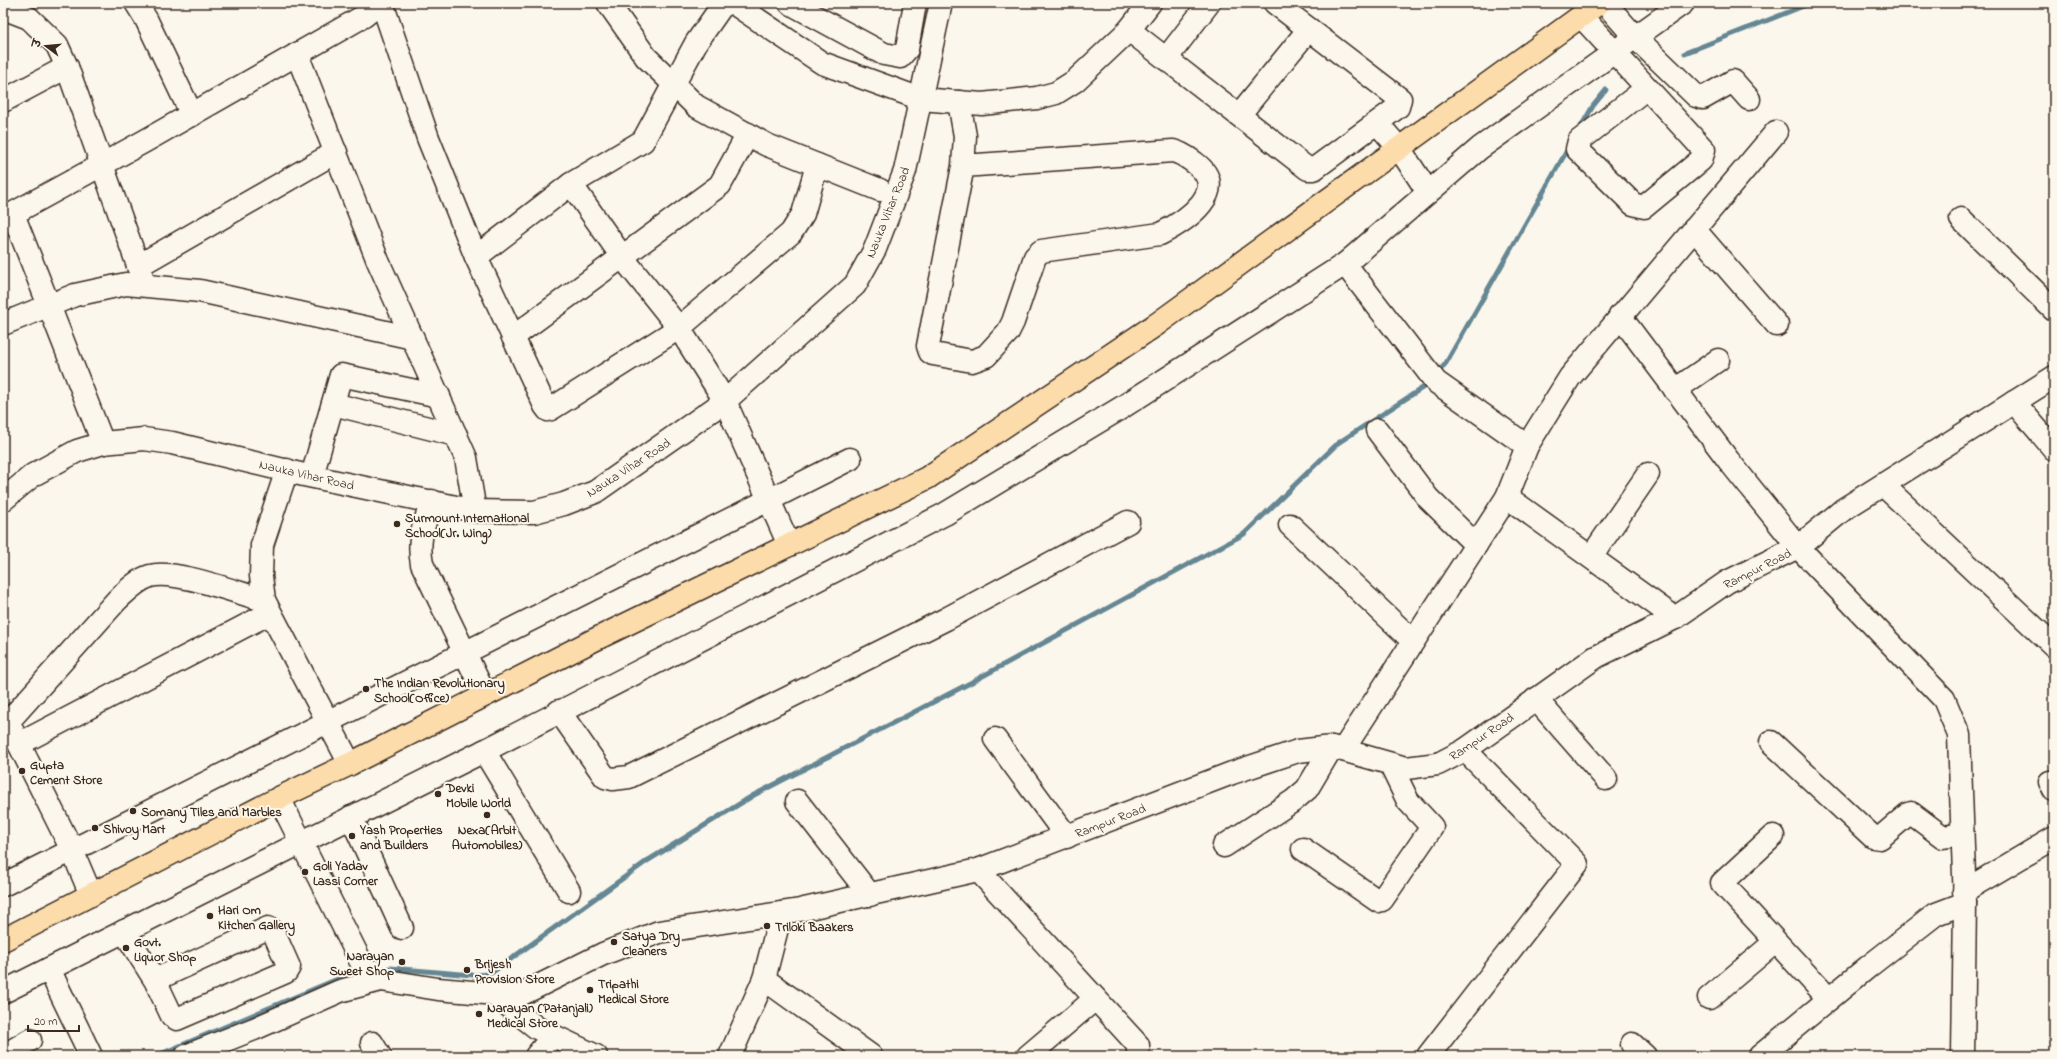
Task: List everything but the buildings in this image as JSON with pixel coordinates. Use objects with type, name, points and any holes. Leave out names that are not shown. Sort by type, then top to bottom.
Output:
[{"type":"main road","points":[[3,940],[279,798],[927,478],[1157,324],[1599,3]]},
{"type":"street","points":[[136,3],[146,19],[192,115]]},
{"type":"street","points":[[102,442],[49,306],[8,217],[192,115],[364,16],[381,3],[428,138],[476,258],[548,410],[679,328],[791,233],[803,214],[817,165]]},
{"type":"street","points":[[608,3],[646,57],[696,106],[768,145],[880,190]]},
{"type":"street","points":[[476,258],[571,184],[643,141],[673,83],[696,43],[724,3]]},
{"type":"street","points":[[733,3],[822,63],[920,98],[982,104],[1037,98],[1056,93],[1075,81],[1129,30],[1150,3]]},
{"type":"street","points":[[790,3],[884,54],[900,57],[905,54],[907,49],[915,3]]},
{"type":"street","name":"Nauka Vihar Road","points":[[3,500],[33,475],[77,451],[102,442],[144,439],[172,442],[312,476],[475,511],[534,512],[564,504],[595,492],[725,401],[855,285],[875,249],[905,171],[941,3]]},
{"type":"street","points":[[1166,59],[1209,3]]},
{"type":"street","points":[[1129,30],[1308,169],[1314,169],[1398,108],[1400,99],[1275,3]]},
{"type":"street","points":[[1605,3],[1634,36],[1696,96],[1703,98],[1733,81],[1749,99]]},
{"type":"street","points":[[3,992],[351,817],[484,752],[945,514],[1121,408],[1345,264],[1480,148],[1634,36],[1683,3]]},
{"type":"street","points":[[3,8],[29,18],[57,45],[67,68],[141,276]]},
{"type":"street","points":[[1581,16],[1704,150],[1704,155],[1701,160],[1644,207],[1639,207],[1633,204],[1577,149],[1579,140],[1647,88]]},
{"type":"street","points":[[1240,115],[1309,29]]},
{"type":"street","points":[[297,54],[378,261],[466,458],[475,511]]},
{"type":"street","points":[[3,101],[67,68]]},
{"type":"street","points":[[960,102],[965,136],[963,166],[928,346],[930,352],[933,354],[972,361],[986,356],[1008,332],[1014,322],[1035,257],[1041,250],[1160,234],[1174,227],[1200,207],[1207,196],[1209,184],[1209,178],[1203,169],[1187,157],[1173,151],[963,166]]},
{"type":"street","points":[[1378,123],[1399,148],[1428,192]]},
{"type":"street","points":[[1224,846],[1293,801],[1307,789],[1338,749],[1413,641],[1507,497],[1527,446],[1570,377],[1776,132]]},
{"type":"street","points":[[513,338],[720,185],[748,134]]},
{"type":"street","points":[[3,324],[75,295],[126,284],[141,276],[336,152]]},
{"type":"street","points":[[571,184],[623,258],[679,328],[725,401],[789,545]]},
{"type":"street","points":[[1961,219],[2054,310]]},
{"type":"street","points":[[1694,229],[1777,325]]},
{"type":"street","points":[[1345,264],[1431,377],[1527,446]]},
{"type":"street","points":[[141,276],[200,291],[413,338]]},
{"type":"street","points":[[1620,316],[1729,461],[1798,547],[1944,699],[1959,735],[1964,897],[1963,1056]]},
{"type":"street","points":[[1675,390],[1718,360]]},
{"type":"street","points":[[312,476],[339,378],[344,374],[439,396]]},
{"type":"street","name":"Rampur Road","points":[[372,974],[496,995],[518,996],[604,954],[659,932],[781,913],[870,895],[978,870],[1298,751],[1338,749],[1406,768],[1438,764],[1465,750],[1596,657],[1675,618],[1726,582],[1798,547],[1844,509],[2054,377]]},
{"type":"street","points":[[2014,402],[2054,449]]},
{"type":"street","points":[[333,404],[456,435]]},
{"type":"street","points":[[1377,430],[1428,498],[1476,544]]},
{"type":"street","points":[[3,885],[850,459]]},
{"type":"street","points":[[287,470],[262,545],[261,576],[267,606],[329,721],[350,764]]},
{"type":"street","points":[[1591,557],[1648,474]]},
{"type":"street","points":[[1883,485],[2054,646]]},
{"type":"street","points":[[1507,497],[1675,618]]},
{"type":"street","points":[[432,501],[420,536],[419,549],[422,564],[485,696]]},
{"type":"street","points":[[559,712],[605,777],[613,779],[629,777],[946,619],[1128,522]]},
{"type":"street","points":[[1290,524],[1413,641]]},
{"type":"street","points":[[91,895],[72,850],[6,716],[117,600],[136,583],[150,576],[168,575],[185,578],[267,606]]},
{"type":"street","points":[[19,744],[267,606]]},
{"type":"street","points":[[1536,699],[1606,779]]},
{"type":"street","points":[[995,739],[1067,837]]},
{"type":"street","points":[[1771,742],[1873,836],[1880,838],[1911,813],[1943,837],[1962,834]]},
{"type":"street","points":[[1428,1056],[1577,864],[1465,750]]},
{"type":"street","points":[[484,752],[569,891]]},
{"type":"street","points":[[1303,850],[1378,901],[1382,900],[1432,827],[1408,801],[1390,764]]},
{"type":"street","points":[[186,1056],[254,1029],[340,991],[372,974],[279,798]]},
{"type":"street","points":[[797,801],[870,895]]},
{"type":"street","points":[[351,817],[402,928]]},
{"type":"street","points":[[1773,836],[1722,883],[1775,942],[1830,998]]},
{"type":"street","points":[[1760,1056],[1936,914],[2054,838]]},
{"type":"street","points":[[978,870],[1138,1046],[1138,1056]]},
{"type":"street","points":[[730,1056],[764,978],[781,913]]},
{"type":"street","points":[[124,931],[155,980],[172,1016],[181,1018],[286,972],[289,967],[273,931],[268,928],[155,980]]},
{"type":"street","points":[[1709,998],[1775,942]]},
{"type":"street","points":[[49,969],[91,1056]]},
{"type":"street","points":[[764,978],[859,1052]]},
{"type":"street","points":[[496,995],[536,1028],[596,1056]]},
{"type":"street","points":[[1028,1056],[1096,999]]},
{"type":"street","points":[[536,1056],[553,1036]]},
{"type":"street","points":[[3,1056],[30,1040]]},
{"type":"waterway","points":[[1685,53],[1811,3]]},
{"type":"waterway","points":[[1579,130],[1593,106],[1606,90]]},
{"type":"waterway","points":[[1437,374],[1446,363],[1569,147]]},
{"type":"waterway","points":[[378,970],[390,968],[473,975],[490,974],[647,861],[754,795],[970,683],[1244,534],[1338,443],[1430,383]]},
{"type":"waterway","points":[[156,1056],[354,972],[362,972]]},
{"type":"place","name":"Surmount International School(Jr. Wing)","points":[[397,524]]},
{"type":"place","name":"The Indian Revolutionary School(Office)","points":[[366,689]]},
{"type":"place","name":"Gupta Cement Store","points":[[22,771]]},
{"type":"place","name":"Devki Mobile World","points":[[438,794]]},
{"type":"place","name":"Somany Tiles and Marbles","points":[[133,811]]},
{"type":"place","name":"Nexa(Arbit Automobiles)","points":[[487,815]]},
{"type":"place","name":"Shivoy Mart","points":[[95,828]]},
{"type":"place","name":"Yash Properties and Builders","points":[[352,836]]},
{"type":"place","name":"Goli Yadav Lassi Corner","points":[[305,872]]},
{"type":"place","name":"Hari Om Kitchen Gallery","points":[[210,916]]},
{"type":"place","name":"Triloki Baakers","points":[[767,926]]},
{"type":"place","name":"Satya Dry Cleaners","points":[[614,942]]},
{"type":"place","name":"Govt. Liquor Shop","points":[[126,948]]},
{"type":"place","name":"Narayan Sweet Shop","points":[[402,962]]},
{"type":"place","name":"Brijesh Provision Store","points":[[467,970]]},
{"type":"place","name":"Tripathi Medical Store","points":[[590,990]]},
{"type":"place","name":"Narayan (Patanjali) Medical Store","points":[[479,1014]]}]
